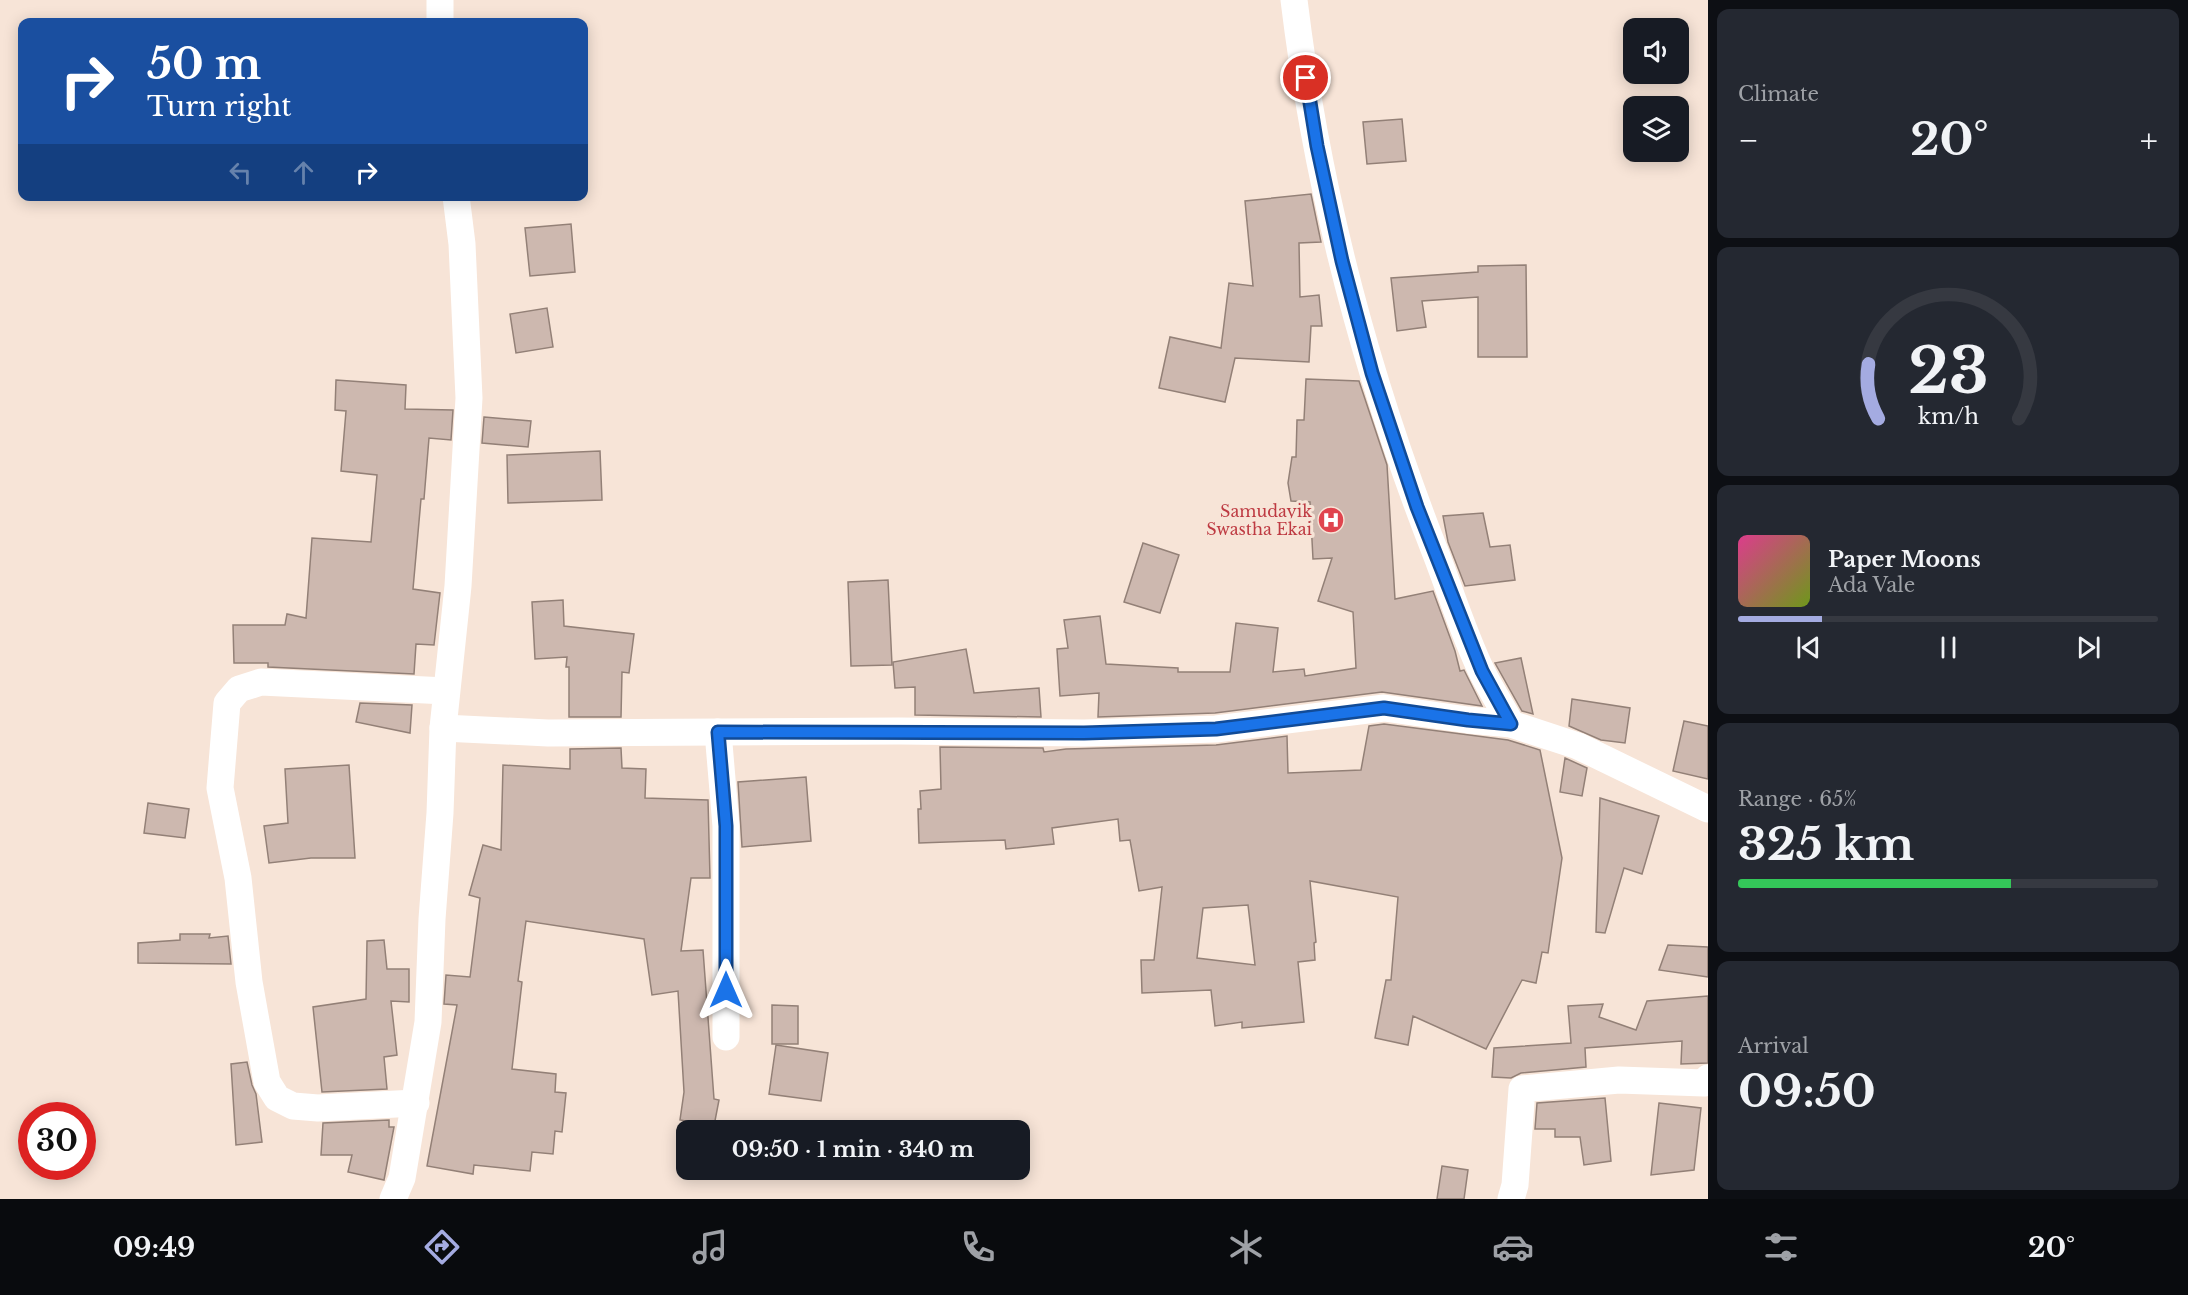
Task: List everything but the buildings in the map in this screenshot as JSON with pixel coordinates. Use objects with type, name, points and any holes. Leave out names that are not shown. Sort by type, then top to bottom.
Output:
[{"type":"street","points":[[440,0],[440,18]]},
{"type":"street","points":[[1294,0],[1317,146],[1342,261],[1372,373],[1417,507],[1482,671],[1511,724]]},
{"type":"street","points":[[393,1199],[402,1178],[428,1022],[443,728],[458,586],[469,398],[462,244],[457,201]]},
{"type":"street","points":[[416,1103],[318,1108],[293,1106],[277,1098],[267,1082],[249,982],[238,878],[220,789],[227,703],[239,689],[261,682],[446,691]]},
{"type":"street","points":[[443,728],[548,733],[653,734],[718,732],[1084,733],[1216,729],[1384,708],[1511,724],[1578,746],[1708,809]]},
{"type":"street","points":[[718,732],[726,826],[726,1037]]},
{"type":"street","points":[[1511,1199],[1515,1185],[1522,1089],[1619,1080],[1704,1083],[1708,1078]]},
{"type":"place","name":"Samudayik Swastha Ekai","points":[[1331,520]]},
{"type":"route","points":[[726,990],[726,826],[718,732],[1084,733],[1216,729],[1384,708],[1511,724],[1482,671],[1417,507],[1372,373],[1342,261],[1317,146],[1306,78]]}]
